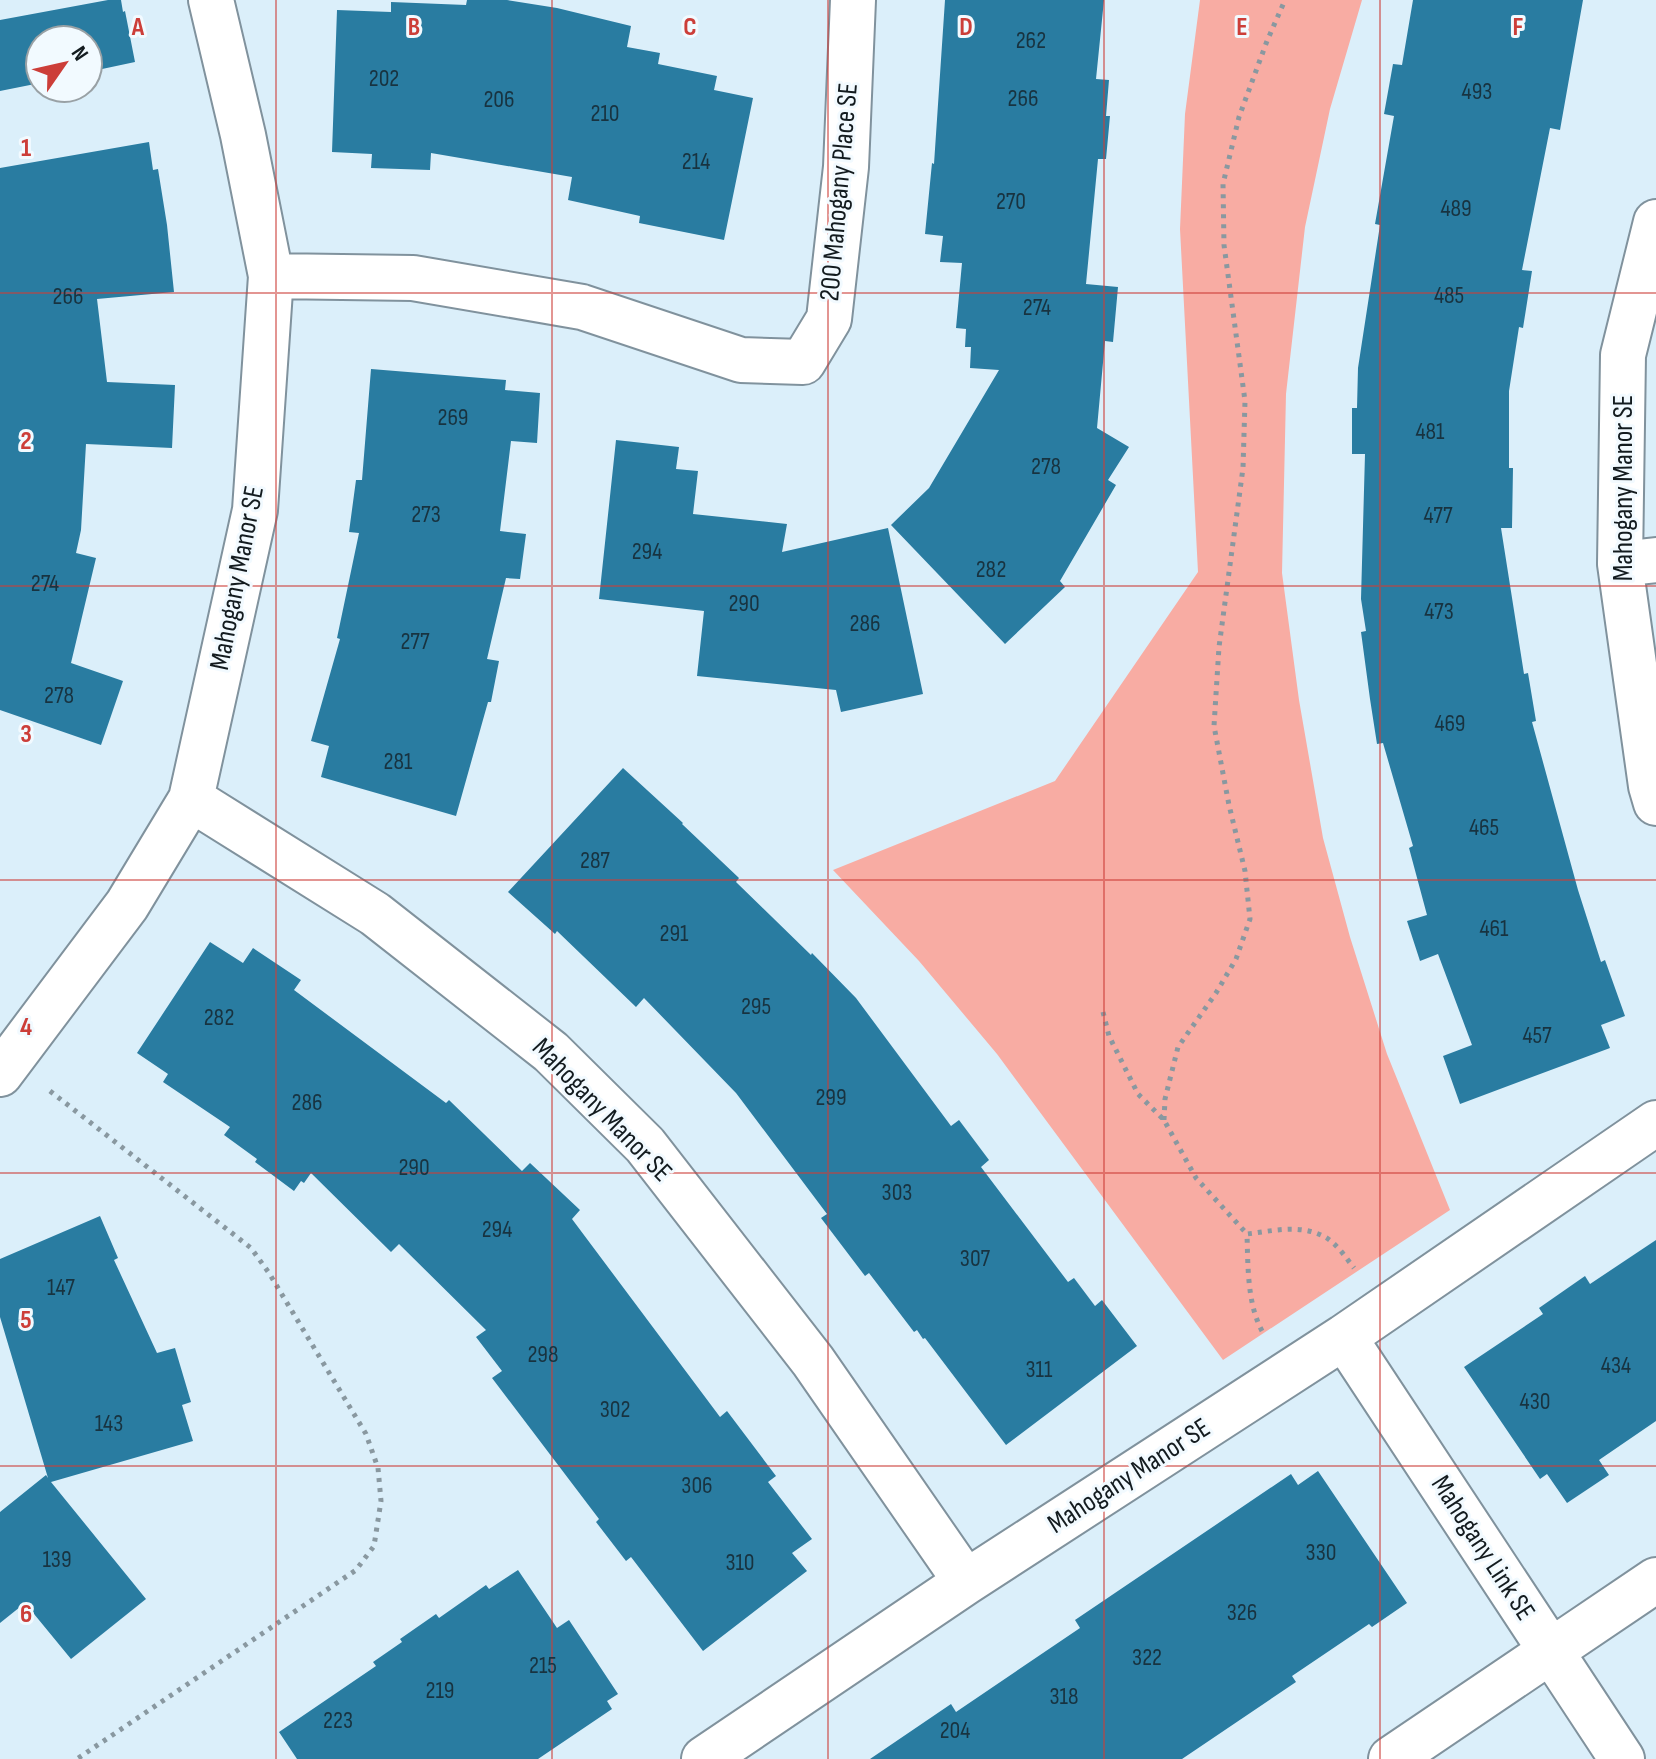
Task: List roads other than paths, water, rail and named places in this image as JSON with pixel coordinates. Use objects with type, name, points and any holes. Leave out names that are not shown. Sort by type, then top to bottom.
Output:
[{"type":"street","name":"Mahogany Manor SE","points":[[211,0],[243,135],[271,276],[255,510],[191,799],[375,914],[551,1052],[645,1145],[813,1361],[966,1582],[1344,1337],[1656,1123]]},
{"type":"street","name":"200 Mahogany Place SE","points":[[271,276],[413,278],[582,307],[741,360],[803,362],[829,319],[846,167],[853,0]]},
{"type":"street","name":"Mahogany Manor SE","points":[[1656,222],[1623,355],[1651,786],[1656,803]]},
{"type":"street","points":[[5,1069],[127,905],[191,799]]},
{"type":"street","name":"Mahogany Link SE","points":[[1344,1337],[1622,1759]]},
{"type":"street","points":[[1391,1759],[1656,1580]]},
{"type":"street","points":[[704,1759],[966,1582]]}]
